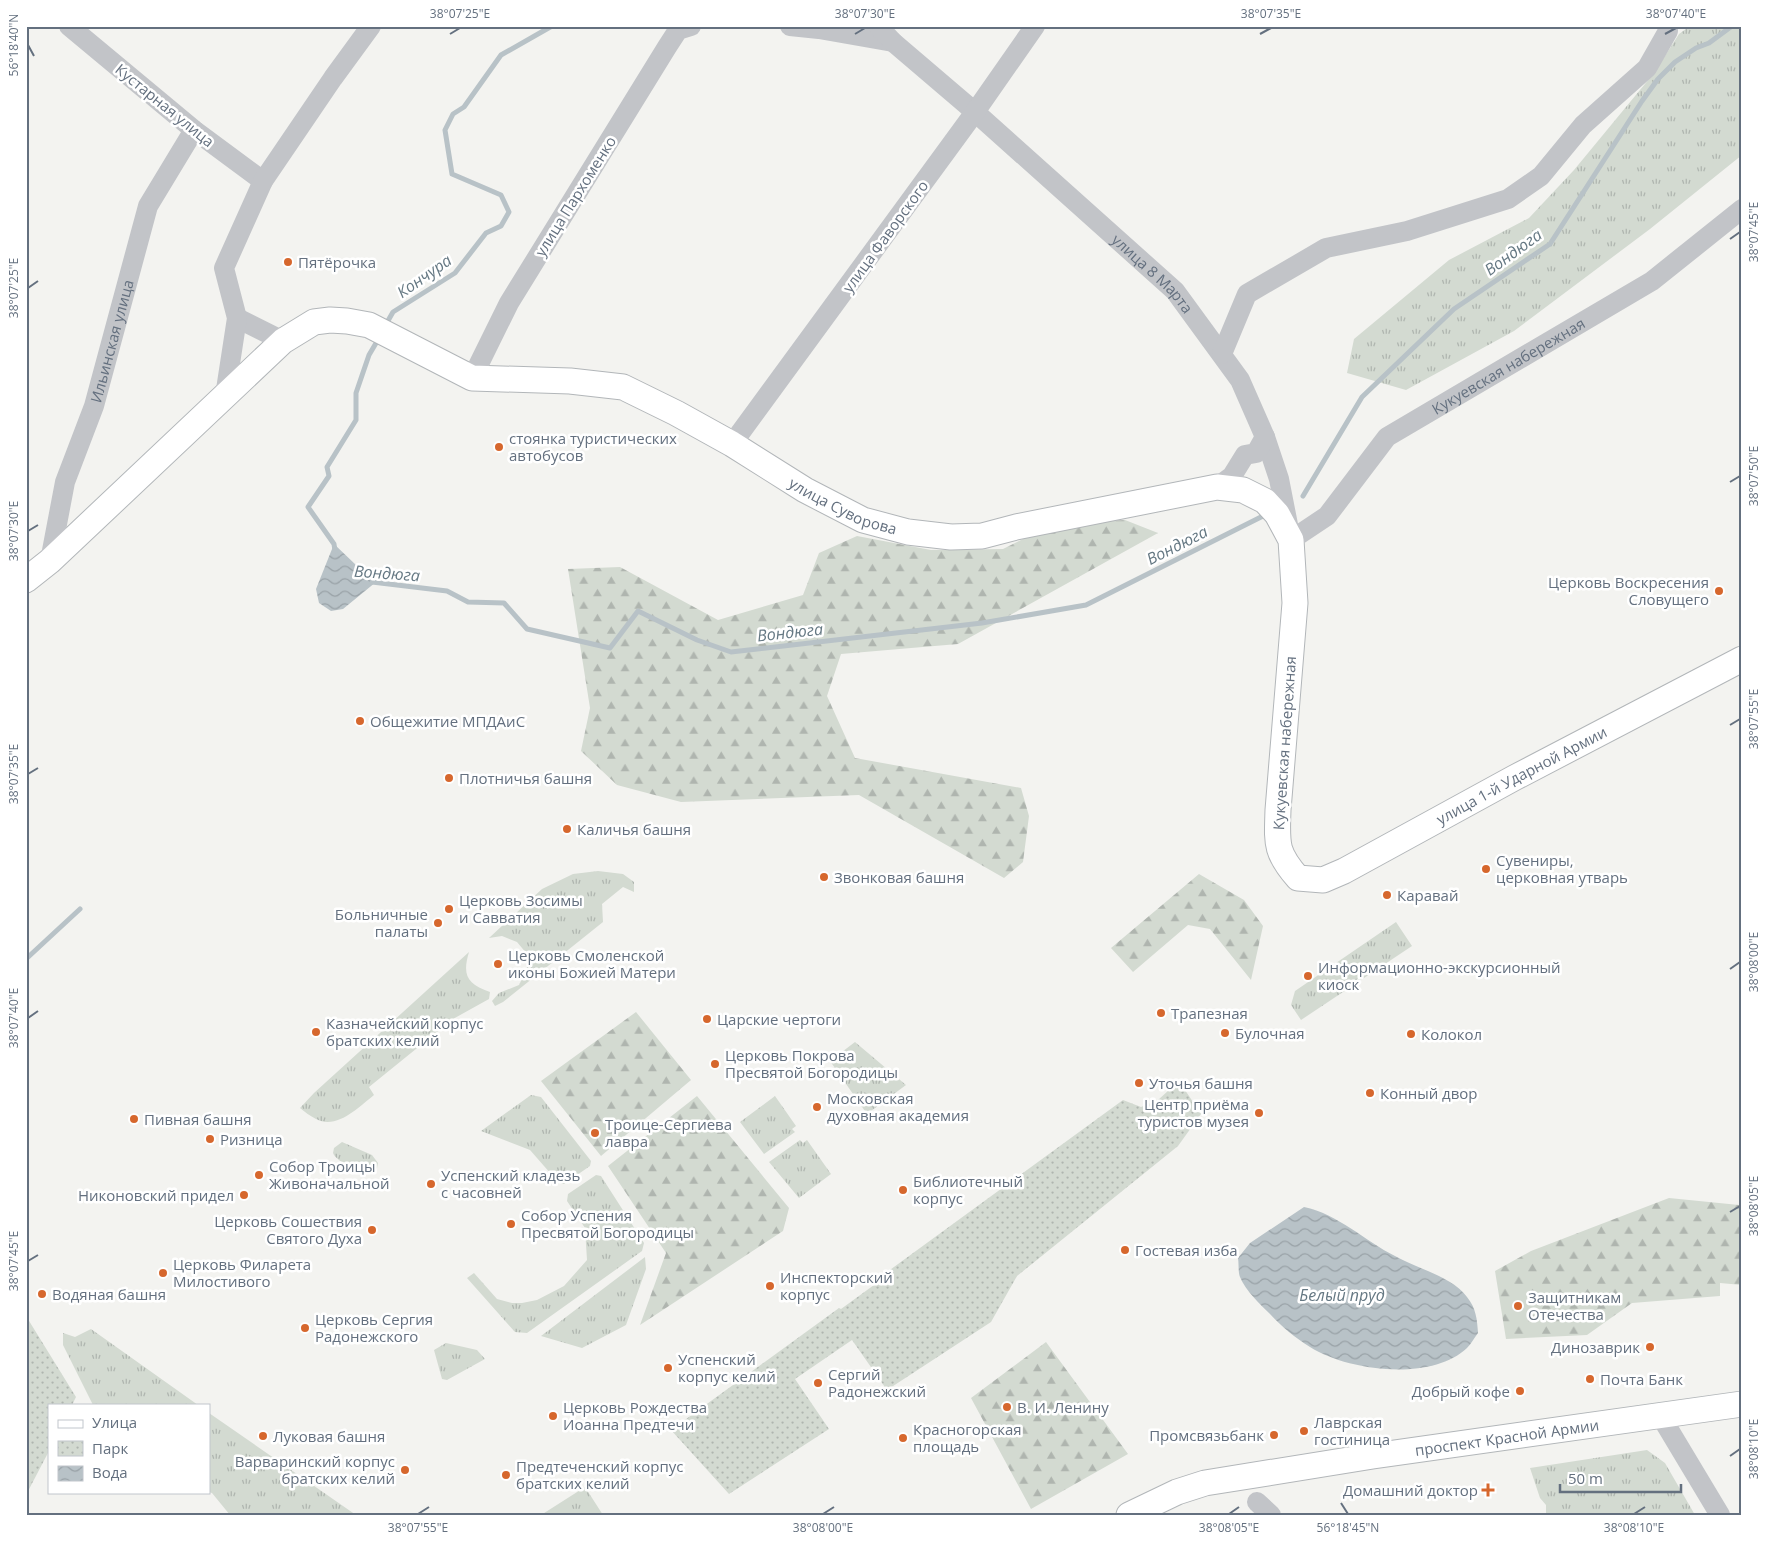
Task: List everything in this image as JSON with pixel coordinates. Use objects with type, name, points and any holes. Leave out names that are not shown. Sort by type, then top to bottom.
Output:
[{"type":"main road","name":"улица Суворова","points":[[283,341],[314,322],[330,320],[368,325],[472,378],[570,380],[622,387],[676,413],[732,444],[805,490],[863,520],[908,532],[951,537],[982,536],[1024,525],[1217,487],[1243,490],[1265,501],[1277,514],[1291,540]]},
{"type":"main road","points":[[26,580],[50,561],[283,341]]},
{"type":"main road","name":"улица 8 Марта","points":[[1291,540],[1295,602]]},
{"type":"main road","name":"Кукуевская набережная","points":[[1295,602],[1277,843],[1288,866],[1298,878]]},
{"type":"main road","name":"улица 1-й Ударной Армии","points":[[1298,878],[1323,880],[1344,872],[1514,778],[1742,659]]},
{"type":"main road","name":"проспект Красной Армии","points":[[1129,1515],[1177,1492],[1205,1483],[1373,1456],[1742,1404]]},
{"type":"street","name":"Кустарная улица","points":[[69,26],[194,130],[263,180]]},
{"type":"street","name":"улица Пархоменко","points":[[472,378],[510,303],[667,47],[678,30],[691,26]]},
{"type":"street","points":[[790,26],[819,29],[892,42]]},
{"type":"street","name":"улица 8 Марта","points":[[878,26],[892,42],[975,112],[1175,291],[1240,380],[1265,437],[1279,479],[1291,540]]},
{"type":"street","name":"улица Фаворского","points":[[732,444],[1036,26]]},
{"type":"street","points":[[1222,354],[1247,294],[1326,248],[1407,231],[1508,199],[1541,176],[1583,125],[1647,68],[1668,31],[1667,26]]},
{"type":"street","points":[[225,396],[236,318],[224,268],[263,180],[332,78],[371,27]]},
{"type":"street","name":"Ильинская улица","points":[[50,561],[65,482],[94,406],[148,206],[194,130]]},
{"type":"street","name":"Кукуевская набережная","points":[[1291,540],[1327,516],[1387,437],[1652,281],[1742,209]]},
{"type":"street","points":[[236,318],[283,341]]},
{"type":"street","points":[[1217,487],[1232,476],[1245,455],[1256,453],[1265,437]]},
{"type":"street","points":[[1660,1415],[1720,1515]]},
{"type":"green space","points":[[1690,26],[1742,26],[1742,155],[1650,229],[1514,331],[1406,390],[1347,373],[1354,339],[1449,260],[1529,218],[1574,170],[1654,73],[1679,34]]},
{"type":"green space","points":[[1125,520],[1158,533],[958,644],[841,654],[827,696],[855,758],[1021,788],[1029,816],[1023,862],[1004,878],[859,795],[681,802],[617,785],[581,751],[590,708],[568,569],[620,567],[718,620],[803,595],[819,553],[857,536],[931,550],[1003,549],[1029,536],[1071,523]]},
{"type":"green space","points":[[598,871],[623,874],[634,882],[634,892],[623,887],[602,904],[603,922],[503,1002],[495,1006],[492,1001],[499,993],[519,985],[527,969],[527,954],[517,942],[502,936],[489,938],[542,889],[573,874]]},
{"type":"green space","points":[[1199,874],[1244,900],[1263,926],[1251,980],[1210,929],[1188,925],[1133,972],[1111,948]]},
{"type":"green space","points":[[1396,922],[1412,946],[1301,1020],[1291,1005],[1295,991]]},
{"type":"green space","points":[[469,952],[466,967],[468,978],[476,986],[490,992],[489,999],[453,1019],[369,1087],[374,1095],[347,1116],[332,1122],[324,1122],[314,1118],[300,1108],[314,1093]]},
{"type":"green space","points":[[636,1012],[691,1080],[601,1156],[541,1081]]},
{"type":"green space","points":[[855,1042],[906,1085],[867,1114],[830,1061]]},
{"type":"green space","points":[[1179,1081],[1201,1114],[1178,1146],[1017,1276],[991,1322],[887,1390],[852,1340],[795,1379],[829,1429],[729,1494],[671,1430],[839,1308],[841,1309],[874,1285],[872,1283],[1123,1100],[1141,1107],[1158,1100]]},
{"type":"green space","points":[[531,1095],[541,1097],[591,1161],[590,1166],[564,1184],[558,1182],[530,1150],[481,1131]]},
{"type":"green space","points":[[697,1096],[789,1208],[783,1231],[640,1325],[666,1253],[608,1166]]},
{"type":"green space","points":[[775,1096],[796,1126],[792,1129],[795,1132],[764,1154],[740,1122]]},
{"type":"green space","points":[[800,1140],[803,1143],[807,1140],[831,1174],[799,1198],[769,1162]]},
{"type":"green space","points":[[342,1142],[372,1155],[378,1163],[374,1172],[364,1172],[340,1161],[333,1153],[334,1148]]},
{"type":"green space","points":[[596,1175],[601,1176],[644,1243],[642,1251],[527,1333],[515,1332],[467,1278],[474,1273],[497,1299],[512,1303],[537,1300],[564,1286],[587,1260],[585,1228],[567,1201],[568,1194]]},
{"type":"green space","points":[[1669,1198],[1739,1205],[1742,1285],[1720,1283],[1720,1296],[1632,1303],[1587,1335],[1506,1339],[1495,1271],[1531,1251]]},
{"type":"green space","points":[[645,1257],[646,1269],[626,1325],[582,1348],[541,1336]]},
{"type":"green space","points":[[26,1316],[76,1397],[72,1404],[48,1404],[48,1453],[26,1495]]},
{"type":"green space","points":[[91,1329],[197,1404],[92,1404],[63,1345],[63,1333],[75,1337]]},
{"type":"green space","points":[[1046,1342],[1128,1454],[1031,1509],[971,1398]]},
{"type":"green space","points":[[446,1343],[477,1350],[485,1359],[447,1380],[442,1379],[434,1350]]},
{"type":"green space","points":[[210,1414],[356,1515],[230,1515],[210,1492]]},
{"type":"green space","points":[[1647,1450],[1665,1463],[1695,1515],[1546,1515],[1546,1505],[1540,1498],[1530,1468]]},
{"type":"green space","points":[[585,1487],[603,1515],[541,1515]]},
{"type":"water","points":[[334,544],[376,582],[343,609],[331,611],[319,603],[316,589]]},
{"type":"water","name":"Белый пруд","points":[[1304,1207],[1316,1210],[1340,1222],[1384,1250],[1444,1278],[1461,1290],[1472,1305],[1477,1323],[1478,1333],[1467,1348],[1451,1359],[1433,1366],[1412,1369],[1389,1369],[1367,1367],[1326,1355],[1288,1332],[1257,1301],[1246,1287],[1239,1275],[1238,1258],[1250,1243]]},
{"type":"waterway","name":"Кончура","points":[[385,326],[393,312],[455,273],[486,233],[501,226],[509,212],[501,195],[452,174],[445,130],[453,114],[464,107],[501,55],[552,26]]},
{"type":"waterway","name":"Вондюга","points":[[1303,496],[1362,397],[1454,309],[1550,244],[1658,79],[1675,62],[1696,48],[1709,43],[1732,26]]},
{"type":"waterway","name":"Кончура","points":[[335,551],[334,544],[308,507],[329,476],[327,467],[356,420],[356,393],[369,355],[379,338]]},
{"type":"waterway","name":"Вондюга","points":[[372,582],[447,591],[468,602],[504,603],[527,629],[610,648],[638,611],[697,640],[731,652],[982,623],[1086,605],[1263,516]]},
{"type":"waterway","name":"Кончура","points":[[26,959],[80,909]]},
{"type":"place","name":"Пятёрочка","points":[[288,262]]},
{"type":"place","name":"стоянка туристических автобусов","points":[[499,447]]},
{"type":"place","name":"Церковь Воскресения Словущего","points":[[1719,591]]},
{"type":"place","name":"Общежитие МПДАиС","points":[[360,721]]},
{"type":"place","name":"Плотничья башня","points":[[449,778]]},
{"type":"place","name":"Каличья башня","points":[[567,829]]},
{"type":"place","name":"Сувениры, церковная утварь","points":[[1486,869]]},
{"type":"place","name":"Звонковая башня","points":[[824,877]]},
{"type":"place","name":"Каравай","points":[[1387,895]]},
{"type":"place","name":"Церковь Зосимы и Савватия","points":[[449,909]]},
{"type":"place","name":"Больничные палаты","points":[[438,923]]},
{"type":"place","name":"Церковь Смоленской иконы Божией Матери","points":[[498,964]]},
{"type":"place","name":"Информационно-экскурсионный киоск","points":[[1308,976]]},
{"type":"place","name":"Трапезная","points":[[1161,1013]]},
{"type":"place","name":"Царские чертоги","points":[[707,1019]]},
{"type":"place","name":"Казначейский корпус братских келий","points":[[316,1032]]},
{"type":"place","name":"Булочная","points":[[1225,1033]]},
{"type":"place","name":"Колокол","points":[[1411,1034]]},
{"type":"place","name":"Церковь Покрова Пресвятой Богородицы","points":[[715,1064]]},
{"type":"place","name":"Уточья башня","points":[[1139,1083]]},
{"type":"place","name":"Конный двор","points":[[1370,1093]]},
{"type":"place","name":"Московская духовная академия","points":[[817,1107]]},
{"type":"place","name":"Центр приёма туристов музея","points":[[1259,1113]]},
{"type":"place","name":"Пивная башня","points":[[134,1119]]},
{"type":"place","name":"Троице-Сергиева лавра","points":[[595,1133]]},
{"type":"place","name":"Ризница","points":[[210,1139]]},
{"type":"place","name":"Собор Троицы Живоначальной","points":[[259,1175]]},
{"type":"place","name":"Успенский кладезь с часовней","points":[[431,1184]]},
{"type":"place","name":"Библиотечный корпус","points":[[903,1190]]},
{"type":"place","name":"Никоновский придел","points":[[244,1195]]},
{"type":"place","name":"Собор Успения Пресвятой Богородицы","points":[[511,1224]]},
{"type":"place","name":"Церковь Сошествия Святого Духа","points":[[372,1230]]},
{"type":"place","name":"Гостевая изба","points":[[1125,1250]]},
{"type":"place","name":"Церковь Филарета Милостивого","points":[[163,1273]]},
{"type":"place","name":"Инспекторский корпус","points":[[770,1286]]},
{"type":"place","name":"Водяная башня","points":[[42,1294]]},
{"type":"place","name":"Защитникам Отечества","points":[[1518,1306]]},
{"type":"place","name":"Церковь Сергия Радонежского","points":[[305,1328]]},
{"type":"place","name":"Динозаврик","points":[[1650,1347]]},
{"type":"place","name":"Успенский корпус келий","points":[[668,1368]]},
{"type":"place","name":"Почта Банк","points":[[1590,1379]]},
{"type":"place","name":"Сергий Радонежский","points":[[818,1383]]},
{"type":"place","name":"Добрый кофе","points":[[1520,1391]]},
{"type":"place","name":"В. И. Ленину","points":[[1007,1407]]},
{"type":"place","name":"Церковь Рождества Иоанна Предтечи","points":[[553,1416]]},
{"type":"place","name":"Лаврская гостиница","points":[[1304,1431]]},
{"type":"place","name":"Промсвязьбанк","points":[[1274,1435]]},
{"type":"place","name":"Луковая башня","points":[[263,1436]]},
{"type":"place","name":"Красногорская площадь","points":[[903,1438]]},
{"type":"place","name":"Варваринский корпус братских келий","points":[[405,1470]]},
{"type":"place","name":"Предтеченский корпус братских келий","points":[[506,1475]]},
{"type":"place","name":"Домашний доктор","points":[[1488,1490]]}]
